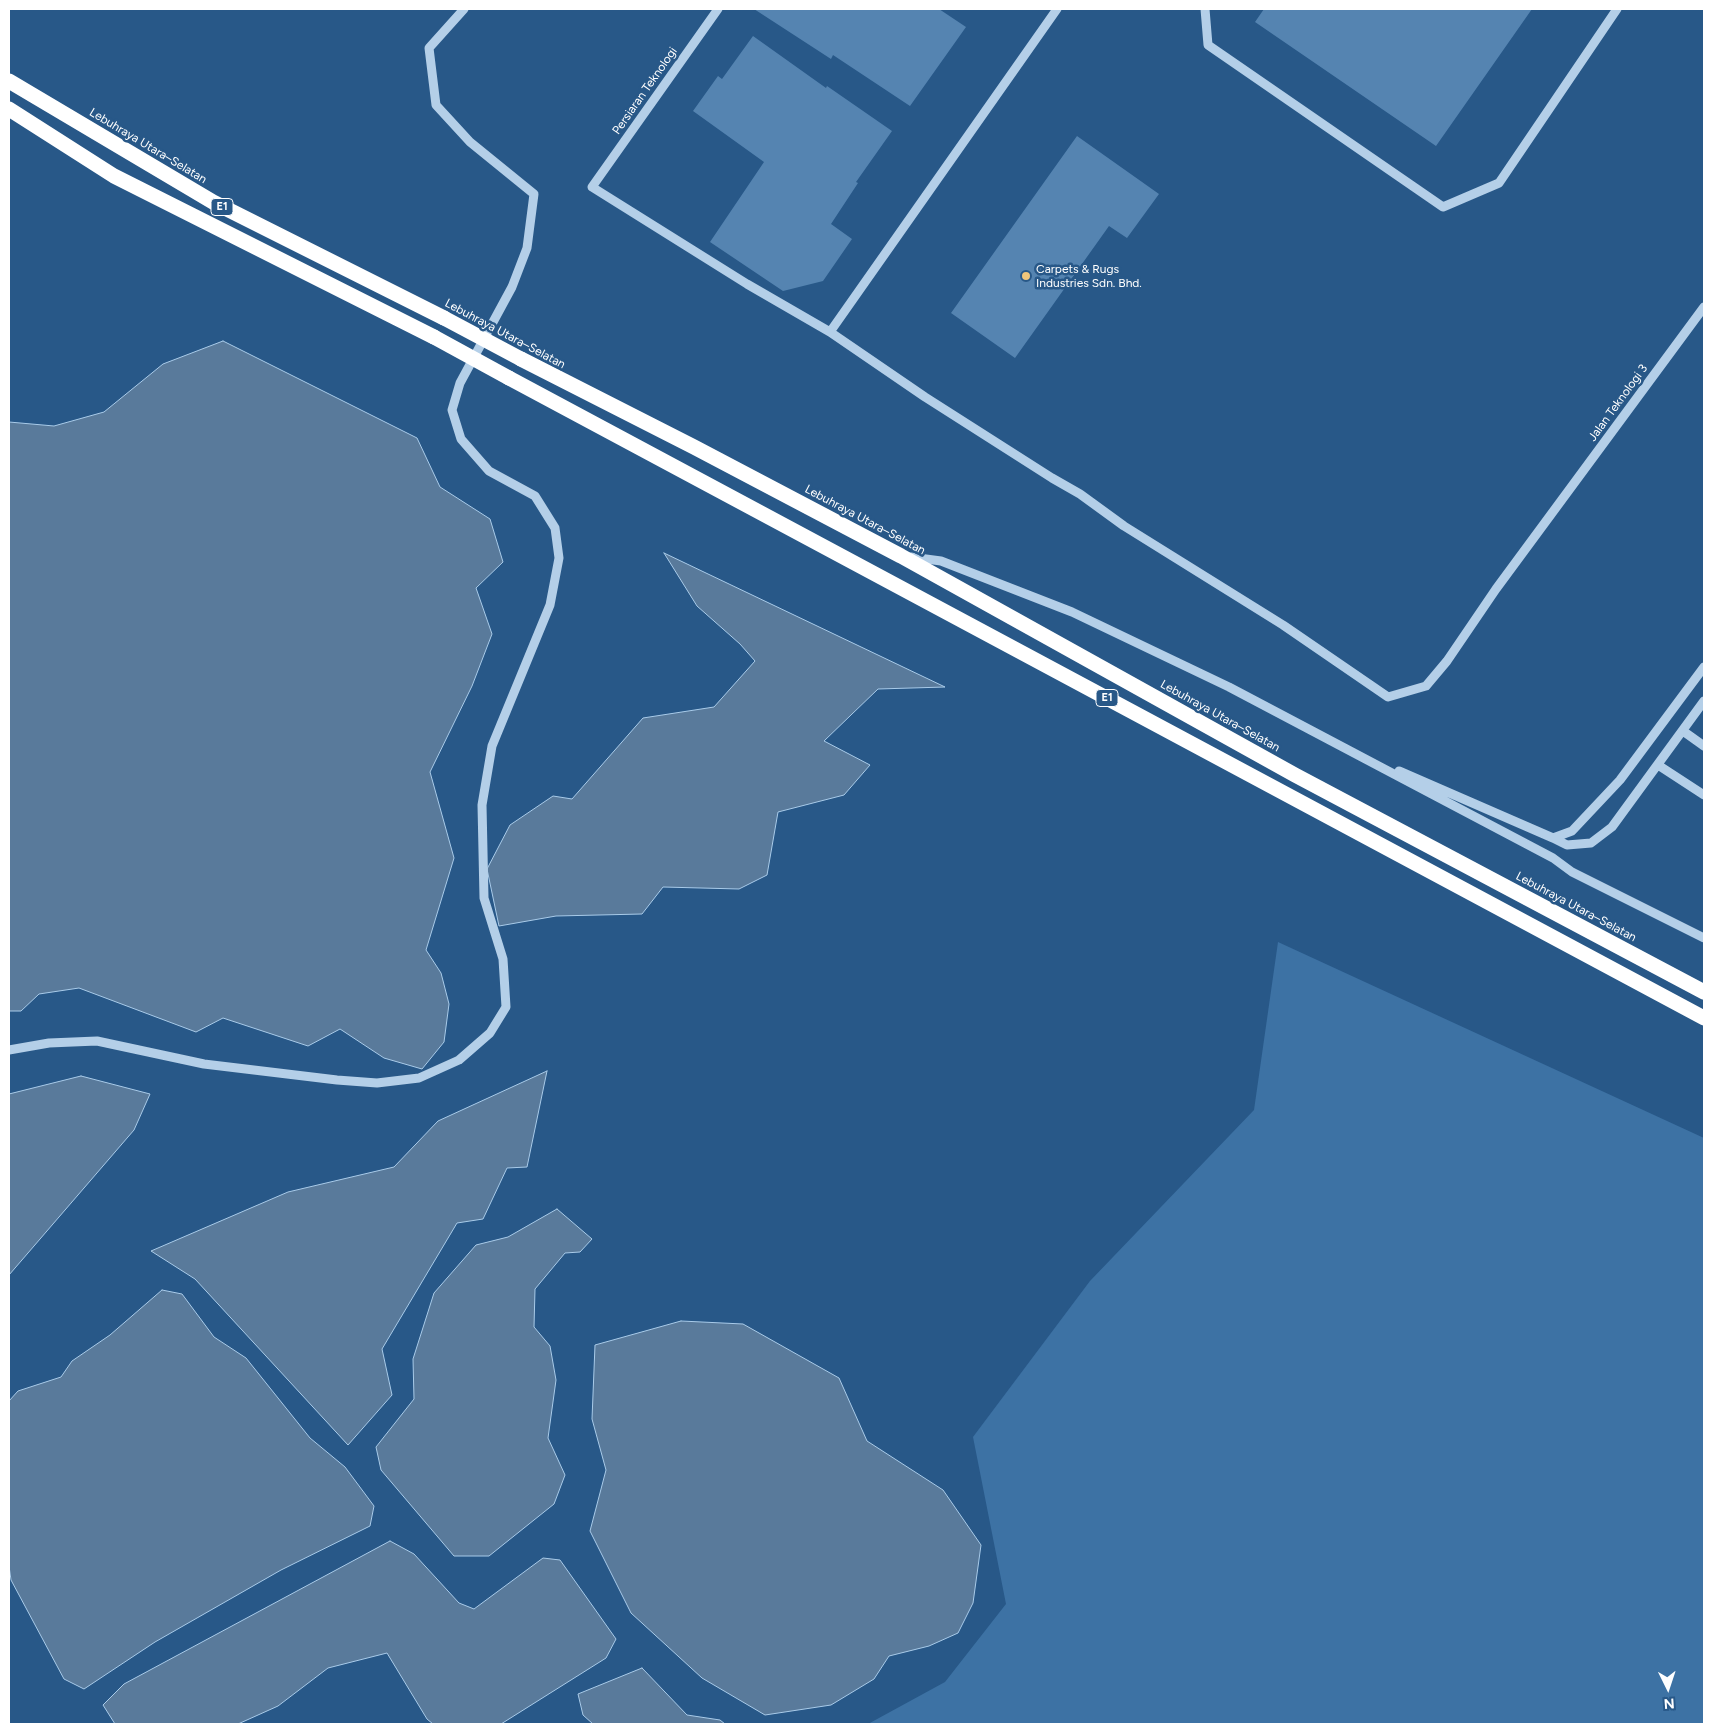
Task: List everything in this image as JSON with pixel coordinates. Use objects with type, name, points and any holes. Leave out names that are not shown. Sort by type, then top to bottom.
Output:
[{"type":"highway","name":"Lebuhraya Utara–Selatan","points":[[9,80],[213,202],[444,318],[901,556],[1295,775],[1704,992]]},
{"type":"highway","name":"E1","points":[[9,109],[114,176],[434,337],[1704,1018]]},
{"type":"street","points":[[9,1050],[49,1043],[97,1041],[204,1064],[377,1083],[419,1078],[459,1060],[490,1032],[506,1008],[503,959],[484,898],[482,805],[492,746],[550,605],[559,558],[555,528],[535,496],[489,471],[460,439],[452,410],[460,383],[512,287],[527,248],[534,194],[470,142],[436,105],[429,48],[464,9]]},
{"type":"street","name":"Persiaran Teknologi","points":[[592,187],[718,9]]},
{"type":"street","points":[[830,332],[1057,9]]},
{"type":"street","points":[[1205,9],[1208,45],[1443,207],[1498,183],[1617,9]]},
{"type":"street","name":"Jalan Teknologi 3","points":[[592,187],[747,284],[830,332],[925,397],[1080,494],[1124,526],[1283,625],[1388,697],[1426,686],[1447,660],[1496,589],[1704,307]]},
{"type":"street","points":[[901,556],[941,561],[1072,612],[1229,687],[1553,858],[1572,872],[1704,938]]},
{"type":"street","points":[[1553,838],[1572,832],[1620,780],[1704,667]]},
{"type":"street","points":[[1337,744],[1567,845],[1591,843],[1612,827],[1704,701]]},
{"type":"street","points":[[1683,731],[1704,746]]},
{"type":"street","points":[[1658,765],[1704,795]]},
{"type":"shaded area","points":[[223,341],[417,438],[440,487],[490,519],[503,562],[476,588],[492,634],[472,686],[430,772],[454,858],[426,950],[441,973],[449,1004],[444,1042],[422,1069],[384,1058],[340,1029],[308,1046],[223,1018],[196,1032],[79,988],[39,994],[21,1011],[9,1011],[9,422],[54,426],[104,412],[163,364]]},
{"type":"shaded area","points":[[664,553],[945,687],[878,689],[824,741],[870,765],[844,795],[778,812],[767,875],[739,889],[663,887],[642,914],[556,916],[499,926],[487,869],[510,825],[553,796],[572,799],[643,718],[714,707],[755,661],[740,644],[697,606]]},
{"type":"shaded area","points":[[1278,942],[1704,1138],[1704,1724],[868,1724],[945,1682],[1006,1604],[973,1437],[1090,1281],[1254,1110]]},
{"type":"shaded area","points":[[547,1071],[527,1167],[507,1168],[483,1219],[457,1223],[382,1349],[392,1395],[348,1445],[195,1279],[151,1251],[288,1192],[394,1167],[438,1121]]},
{"type":"shaded area","points":[[81,1076],[150,1094],[134,1130],[9,1275],[9,1094]]},
{"type":"shaded area","points":[[557,1209],[592,1239],[580,1252],[565,1253],[535,1289],[534,1327],[550,1346],[556,1380],[548,1438],[565,1475],[554,1504],[489,1556],[454,1556],[381,1470],[376,1447],[414,1399],[413,1359],[434,1293],[476,1245],[508,1237]]},
{"type":"shaded area","points":[[162,1290],[182,1294],[214,1337],[246,1358],[310,1438],[345,1467],[374,1506],[370,1526],[281,1570],[155,1642],[84,1689],[64,1679],[11,1580],[9,1566],[9,1401],[18,1391],[61,1377],[72,1361],[110,1335]]},
{"type":"shaded area","points":[[681,1321],[743,1324],[839,1378],[867,1441],[943,1490],[981,1545],[973,1603],[958,1633],[929,1646],[889,1656],[874,1679],[831,1705],[765,1715],[702,1678],[631,1613],[590,1531],[606,1470],[592,1419],[595,1345]]},
{"type":"shaded area","points":[[390,1541],[414,1554],[459,1603],[474,1609],[543,1558],[560,1560],[616,1639],[606,1658],[501,1724],[433,1724],[427,1719],[387,1653],[328,1668],[278,1706],[238,1724],[115,1724],[103,1705],[124,1684]]},
{"type":"shaded area","points":[[642,1668],[687,1715],[720,1720],[725,1724],[593,1724],[583,1715],[578,1694]]},
{"type":"building","points":[[754,9],[939,9],[966,27],[910,106],[833,55],[831,59]]},
{"type":"building","points":[[1264,9],[1532,9],[1436,146],[1255,22]]},
{"type":"building","points":[[753,36],[826,88],[827,86],[892,131],[856,182],[858,183],[831,224],[852,239],[823,281],[783,291],[710,242],[764,162],[693,111],[718,76],[722,79]]},
{"type":"building","name":"Carpets & Rugs Industries Sdn. Bhd.","points":[[1077,136],[1159,194],[1127,238],[1109,226],[1015,358],[951,313]]},
{"type":"place","name":"Carpets & Rugs Industries Sdn. Bhd.","points":[[1026,276]]}]
